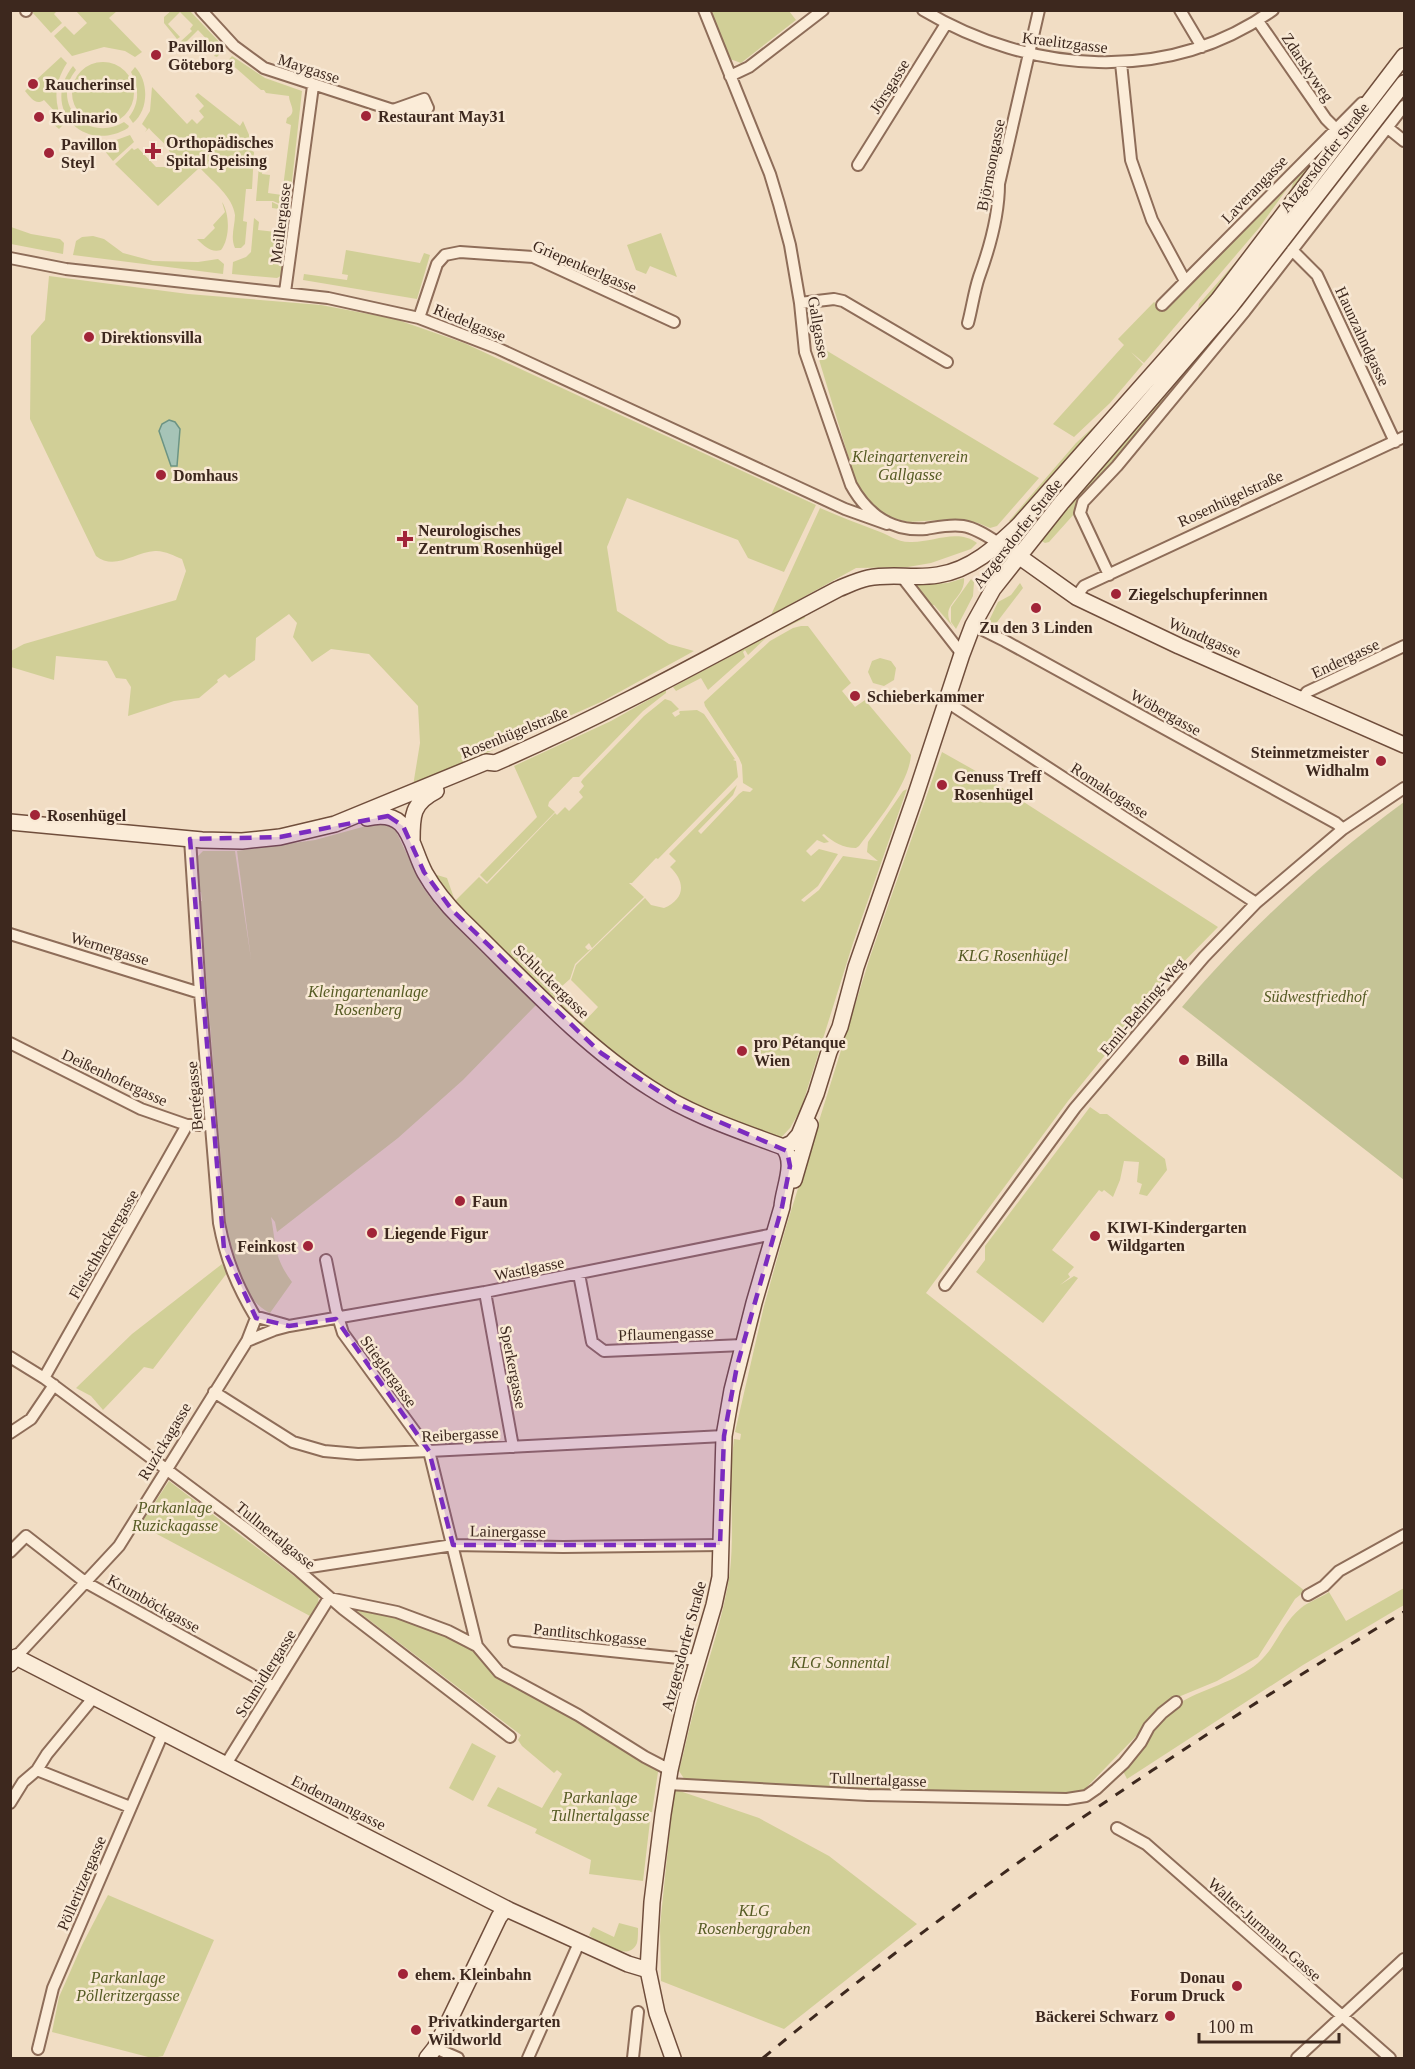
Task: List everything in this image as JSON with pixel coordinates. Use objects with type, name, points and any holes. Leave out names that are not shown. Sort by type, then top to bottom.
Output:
[{"type":"main road","name":"Atzgersdorfer Straße","points":[[1000,544],[1218,300],[1404,56]]},
{"type":"main road","name":"Atzgersdorfer Straße","points":[[782,1208],[790,1166],[787,1151],[783,1147],[792,1143],[799,1135],[816,1094],[829,1052],[840,1028],[856,967],[973,625],[993,589],[1018,556],[1231,306],[1404,83]]},
{"type":"main road","name":"Wundtgasse","points":[[1000,544],[1076,597],[1404,745]]},
{"type":"main road","name":"Rosenhügelstraße","points":[[10,822],[228,841],[280,837],[335,824],[486,762],[495,763],[610,711],[838,589],[871,577],[939,575],[970,564],[1000,544]]},
{"type":"main road","points":[[412,840],[414,812],[425,796],[489,768],[495,763]]},
{"type":"main road","name":"Schluckergasse","points":[[335,824],[376,816],[396,819],[412,840],[424,872],[452,910],[601,1053],[651,1089],[678,1104],[738,1131],[783,1147]]},
{"type":"main road","name":"Atzgersdorfer Straße","points":[[673,2058],[657,2013],[648,1970],[652,1902],[669,1777],[686,1700],[720,1577],[724,1436],[743,1345],[774,1234],[782,1208],[789,1195],[816,1106],[816,1094]]},
{"type":"main road","name":"Endemanngasse","points":[[14,1661],[94,1697],[509,1910],[632,1966],[648,1970]]},
{"type":"main road","points":[[431,2053],[499,1917],[503,1912],[509,1910]]},
{"type":"street","name":"Maygasse","points":[[201,10],[234,46],[251,60],[274,73],[393,110]]},
{"type":"street","name":"Gallgasse","points":[[704,10],[770,174],[789,245],[800,303],[805,352],[851,485],[865,506],[887,524],[911,530],[962,526],[982,533],[1000,544]]},
{"type":"street","points":[[730,76],[749,67],[823,10]]},
{"type":"street","name":"Kraelitzgasse","points":[[922,10],[988,43],[1029,55],[1077,62],[1121,63],[1175,56],[1202,47],[1240,32],[1273,10]]},
{"type":"street","name":"Björnsongasse","points":[[968,323],[979,279],[987,259],[999,205],[999,184],[1039,10]]},
{"type":"street","points":[[1180,10],[1202,47]]},
{"type":"street","name":"Zdarskyweg","points":[[1258,21],[1326,119],[1335,128]]},
{"type":"street","name":"Jörsgasse","points":[[858,165],[946,24]]},
{"type":"street","points":[[1121,63],[1131,160],[1152,220],[1185,281]]},
{"type":"street","name":"Meillergasse","points":[[285,292],[313,86]]},
{"type":"street","name":"Laverangasse","points":[[1162,305],[1335,128],[1362,103],[1371,100]]},
{"type":"street","name":"Atzgersdorfer Straße","points":[[1109,575],[1083,520],[1081,508],[1083,502],[1117,466],[1293,250],[1404,106]]},
{"type":"street","points":[[1388,128],[1404,141]]},
{"type":"street","name":"Haunzahndgasse","points":[[1293,250],[1317,275],[1400,440]]},
{"type":"street","name":"Griepenkerlgasse","points":[[419,318],[436,267],[445,255],[460,252],[533,257],[674,322]]},
{"type":"street","name":"Riedelgasse","points":[[10,258],[66,269],[285,292],[370,305],[419,318],[497,348],[845,509],[887,524]]},
{"type":"street","points":[[800,303],[834,299],[843,301],[947,362]]},
{"type":"street","name":"Rosenhügelstraße","points":[[1076,597],[1084,586],[1400,440]]},
{"type":"street","points":[[845,509],[851,485]]},
{"type":"street","points":[[902,577],[962,654]]},
{"type":"street","name":"Wöbergasse","points":[[973,625],[1336,823],[1343,829]]},
{"type":"street","name":"Endergasse","points":[[1301,700],[1307,692],[1404,646]]},
{"type":"street","name":"Romakogasse","points":[[946,702],[1256,903]]},
{"type":"street","name":"Emil-Behring-Weg","points":[[945,1285],[1086,1096],[1197,965],[1256,903],[1343,829],[1404,788]]},
{"type":"street","name":"Bertégasse","points":[[190,839],[219,1223],[224,1249],[238,1288],[255,1318]]},
{"type":"street","name":"Wernergasse","points":[[10,934],[200,993]]},
{"type":"street","name":"Deißenhofergasse","points":[[10,1043],[141,1109],[187,1125],[211,1125]]},
{"type":"street","name":"Fleischhackergasse","points":[[44,1378],[187,1125]]},
{"type":"street","name":"Wastlgasse","points":[[248,1341],[289,1326],[485,1292],[774,1234]]},
{"type":"street","name":"Stieglergasse","points":[[326,1260],[343,1333],[429,1451],[477,1646]]},
{"type":"street","name":"Pflaumengasse","points":[[579,1274],[592,1342],[604,1351],[743,1345]]},
{"type":"street","name":"Sperkergasse","points":[[485,1292],[513,1447]]},
{"type":"street","points":[[248,1341],[255,1318]]},
{"type":"street","name":"Wastlgasse","points":[[255,1318],[289,1326]]},
{"type":"street","name":"Ruzickagasse","points":[[14,1661],[119,1546],[248,1341]]},
{"type":"street","name":"Tullnertalgasse","points":[[10,1357],[54,1385],[168,1470],[297,1569],[329,1598],[510,1737]]},
{"type":"street","points":[[10,1433],[31,1419],[54,1385]]},
{"type":"street","name":"Reibergasse","points":[[214,1392],[293,1442],[324,1451],[358,1454],[724,1436]]},
{"type":"street","points":[[1308,1595],[1324,1586],[1339,1570],[1404,1535]]},
{"type":"street","name":"Krumböckgasse","points":[[10,1552],[27,1536],[85,1582],[274,1687]]},
{"type":"street","name":"Lainergasse","points":[[297,1569],[453,1545],[563,1547],[720,1545]]},
{"type":"street","name":"Tullnertalgasse","points":[[329,1598],[397,1612],[448,1631],[477,1646],[499,1671],[579,1715],[645,1757],[669,1777],[868,1795],[1067,1799],[1086,1796],[1124,1763],[1141,1742],[1149,1727],[1176,1702]]},
{"type":"street","name":"Schmidlergasse","points":[[226,1764],[329,1598]]},
{"type":"street","name":"Pantlitschkogasse","points":[[514,1641],[698,1660]]},
{"type":"street","points":[[10,1803],[23,1782],[37,1770],[47,1754],[94,1697]]},
{"type":"street","name":"Pölleritzergasse","points":[[38,2049],[52,1988],[163,1733]]},
{"type":"street","points":[[37,1770],[130,1808]]},
{"type":"street","name":"Walter-Jurmann-Gasse","points":[[1117,1828],[1144,1842],[1340,2017],[1390,2058]]},
{"type":"street","points":[[528,2058],[579,1943]]},
{"type":"street","points":[[1297,2058],[1404,1959]]},
{"type":"street","points":[[633,2058],[638,2012]]},
{"type":"street","points":[[431,2053],[458,2058]]},
{"type":"highlighted area","points":[[388,816],[403,826],[424,872],[452,910],[601,1053],[678,1104],[787,1151],[790,1166],[782,1207],[737,1366],[724,1436],[720,1545],[453,1545],[429,1451],[336,1319],[289,1326],[256,1318],[224,1249],[190,839],[280,837]]},
{"type":"green space","points":[[34,10],[57,11],[54,14],[62,23],[51,33],[32,12]]},
{"type":"green space","points":[[172,10],[190,11],[225,48],[217,57],[214,56],[218,51],[198,30],[183,45],[180,42],[192,31],[190,29],[193,25],[180,12],[168,24],[180,37],[177,39],[164,23],[164,17]]},
{"type":"green space","points":[[76,11],[117,11],[109,18],[142,52],[135,57],[125,51],[104,47],[72,56],[54,36],[65,26],[74,35],[87,23]]},
{"type":"green space","points":[[711,11],[789,11],[796,20],[741,63],[730,59]]},
{"type":"green space","points":[[232,56],[265,78],[302,91],[289,208],[273,201],[256,201],[259,165],[263,166],[262,174],[270,175],[268,193],[282,195],[291,125],[286,123],[292,113],[289,96],[266,93],[229,62],[225,68],[224,65]]},
{"type":"green space","points":[[61,57],[67,63],[56,93],[60,116],[64,124],[59,129],[52,123],[59,116],[44,100],[36,102],[25,91],[30,86],[32,88],[37,83],[35,81]]},
{"type":"green space","points":[[97,62],[109,62],[125,71],[132,81],[134,93],[132,105],[125,115],[109,124],[97,124],[86,119],[77,110],[72,99],[72,87],[77,76],[86,67]]},
{"type":"green space","points":[[73,66],[76,70],[69,83],[67,95],[76,117],[98,128],[124,122],[129,126],[128,128],[111,135],[96,135],[82,131],[71,122],[64,111],[61,97],[64,82]]},
{"type":"green space","points":[[135,67],[143,80],[145,95],[142,111],[133,123],[129,117],[137,101],[136,83],[131,72]]},
{"type":"green space","points":[[152,87],[187,124],[192,119],[197,124],[204,117],[199,111],[204,106],[195,96],[198,93],[240,126],[243,121],[253,144],[247,148],[254,152],[252,189],[246,189],[243,221],[247,222],[245,244],[241,248],[235,248],[234,244],[235,215],[231,202],[201,169],[198,169],[158,206],[115,164],[132,148],[134,150],[138,148],[156,167],[165,167],[171,161],[167,147],[149,128],[145,132],[147,129],[142,124],[150,111]]},
{"type":"green space","points":[[1404,89],[1404,95],[1260,286],[1214,341],[1221,327]]},
{"type":"green space","points":[[1348,120],[1263,234],[1116,411],[1080,445],[1011,522],[1009,521],[1076,443],[1113,409],[1198,309],[1199,304],[1261,233],[1291,189],[1293,183],[1291,179]]},
{"type":"green space","points":[[130,135],[134,142],[113,161],[104,150],[98,150],[95,153],[92,149],[92,143],[108,143]]},
{"type":"green space","points":[[1288,177],[1289,186],[1259,228],[1144,363],[1131,352],[1143,364],[1110,403],[1074,437],[1053,424],[1124,345],[1118,339],[1154,302],[1161,308]]},
{"type":"green space","points":[[222,202],[228,220],[226,240],[221,250],[214,251],[197,239],[204,239],[215,228],[213,225],[225,212]]},
{"type":"green space","points":[[272,202],[289,210],[281,276],[277,278],[232,274],[233,262],[246,257],[251,252],[254,218],[259,222],[258,230],[276,232],[279,209],[272,208]]},
{"type":"green space","points":[[11,227],[31,234],[60,239],[64,243],[63,254],[11,244]]},
{"type":"green space","points":[[661,233],[677,277],[650,266],[646,274],[636,270],[627,245]]},
{"type":"green space","points":[[93,236],[104,239],[123,253],[153,261],[198,262],[218,259],[224,264],[223,274],[73,255],[76,241],[82,237]]},
{"type":"green space","points":[[346,250],[420,263],[424,253],[430,255],[417,299],[303,280],[304,274],[347,280],[348,275],[342,274]]},
{"type":"green space","name":"Neurologisches Zentrum Rosenhügel","points":[[49,276],[188,294],[321,305],[395,319],[464,343],[816,505],[784,572],[748,558],[738,540],[627,498],[607,547],[617,611],[669,644],[694,651],[603,701],[413,786],[420,743],[418,706],[369,654],[331,649],[312,662],[293,637],[297,623],[289,614],[256,638],[255,660],[229,678],[225,674],[199,698],[174,701],[128,716],[131,687],[126,679],[116,678],[107,661],[56,656],[54,680],[11,667],[11,651],[24,644],[176,600],[186,571],[182,559],[162,551],[147,552],[110,562],[96,556],[30,419],[31,336],[45,320]]},
{"type":"green space","name":"Kleingartenverein Gallgasse","points":[[814,343],[1039,478],[997,526],[990,528],[956,519],[908,522],[885,516],[859,492]]},
{"type":"green space","points":[[1178,384],[1081,497],[1075,513],[1049,542],[1045,543],[1037,538],[1141,420]]},
{"type":"green space","points":[[820,508],[900,541],[918,542],[953,536],[977,543],[971,549],[931,563],[908,567],[856,568],[771,615]]},
{"type":"green space","points":[[964,578],[961,592],[948,614],[955,629],[934,605],[931,606],[916,585],[948,583]]},
{"type":"green space","points":[[971,579],[974,582],[973,596],[956,629],[951,622],[951,607]]},
{"type":"green space","points":[[1020,583],[1023,588],[991,630],[986,627],[998,602],[1011,595]]},
{"type":"green space","points":[[805,616],[768,636],[748,655],[745,650],[743,652],[745,657],[708,690],[701,678],[676,691],[673,687]]},
{"type":"green space","points":[[801,626],[808,626],[851,683],[842,691],[855,707],[865,700],[911,755],[905,778],[883,814],[859,846],[851,848],[843,846],[824,834],[822,835],[829,842],[824,843],[817,840],[806,851],[811,856],[819,849],[838,854],[818,886],[801,900],[804,902],[819,890],[843,856],[878,861],[867,852],[868,842],[903,791],[907,789],[853,943],[801,1109],[790,1128],[777,1142],[666,1090],[625,1063],[578,1023],[580,1021],[583,1023],[598,1007],[571,980],[576,965],[645,898],[651,905],[664,908],[676,900],[681,884],[670,867],[676,861],[669,854],[737,785],[733,795],[698,831],[701,834],[739,794],[743,791],[750,792],[753,789],[743,783],[742,765],[739,758],[704,702],[770,641]]},
{"type":"green space","points":[[880,658],[891,661],[896,668],[894,680],[884,686],[873,683],[868,672],[872,661]]},
{"type":"green space","points":[[666,690],[666,693],[643,711],[579,777],[573,777],[549,802],[548,806],[555,812],[487,882],[480,875],[537,817],[514,766],[611,721]]},
{"type":"green space","points":[[665,699],[671,701],[679,709],[672,713],[675,717],[680,714],[680,711],[697,710],[704,714],[735,759],[733,760],[736,761],[738,777],[658,859],[656,858],[632,883],[629,883],[644,897],[592,948],[589,943],[585,947],[588,950],[591,949],[575,964],[570,979],[553,994],[574,1016],[572,1017],[455,902],[436,877],[437,875],[447,878],[455,901],[479,877],[487,884],[555,813],[557,815],[565,807],[569,811],[583,797],[579,792],[584,786],[581,782],[583,779],[644,716]]},
{"type":"green space","name":"KLG Rosenhügel","points":[[942,752],[974,770],[1218,927],[1166,980],[1068,1101],[926,1293],[1305,1591],[1295,1599],[1258,1657],[1217,1681],[1171,1700],[1081,1793],[871,1791],[685,1780],[679,1771],[720,1620],[730,1571],[734,1439],[740,1440],[741,1434],[735,1432],[764,1306],[786,1227],[870,957]]},
{"type":"green space","name":"Südwestfriedhof","points":[[1404,802],[1404,1180],[1182,1007],[1259,924],[1315,872]]},
{"type":"green space","name":"Kleingartenanlage Rosenberg","points":[[377,823],[391,825],[395,829],[422,886],[435,904],[537,1004],[463,1080],[398,1138],[277,1232],[275,1222],[271,1217],[279,1258],[292,1282],[270,1313],[252,1299],[240,1279],[227,1234],[197,857],[203,851],[235,851],[251,959],[237,851],[315,840]]},
{"type":"green space","points":[[1090,1107],[1100,1114],[1107,1114],[1165,1159],[1167,1170],[1147,1196],[1139,1194],[1142,1184],[1137,1182],[1139,1162],[1124,1161],[1113,1197],[1104,1190],[1102,1192],[1099,1190],[1052,1250],[1074,1267],[1068,1274],[1070,1277],[1060,1285],[1074,1276],[1078,1278],[1043,1323],[976,1272],[985,1260],[985,1246]]},
{"type":"green space","points":[[222,1264],[227,1273],[153,1369],[144,1367],[103,1410],[91,1396],[76,1388],[132,1334]]},
{"type":"green space","name":"Parkanlage Ruzickagasse","points":[[169,1481],[319,1595],[318,1603],[310,1616],[140,1525]]},
{"type":"green space","points":[[1404,1588],[1404,1605],[1303,1665],[1127,1779],[1122,1769],[1160,1718],[1186,1699],[1249,1670],[1258,1663],[1270,1650],[1294,1614],[1304,1606],[1329,1592],[1346,1621]]},
{"type":"green space","name":"Parkanlage Tullnertalgasse","points":[[344,1601],[445,1632],[471,1648],[504,1680],[657,1769],[652,1812],[649,1812],[648,1820],[650,1821],[643,1881],[589,1874],[591,1860],[535,1833],[537,1829],[487,1806],[498,1787],[542,1808],[562,1774],[557,1770],[554,1773],[522,1746],[518,1740],[521,1735]]},
{"type":"green space","points":[[472,1743],[496,1756],[473,1801],[449,1788]]},
{"type":"green space","name":"KLG Rosenberggraben","points":[[674,1789],[759,1818],[829,1856],[917,1924],[784,2029],[661,1981],[660,1926]]},
{"type":"green space","name":"Parkanlage Pölleritzergasse","points":[[108,1895],[214,1940],[163,2056],[152,2058],[52,2032],[59,1997]]},
{"type":"green space","points":[[619,1923],[638,1928],[637,1943],[633,1949],[621,1951],[613,1949],[589,1935],[593,1927],[614,1937]]},
{"type":"shaded area","points":[[169,420],[175,422],[180,429],[177,466],[171,466],[159,431],[162,424]]},
{"type":"railway","points":[[763,2058],[917,1937],[1075,1823],[1238,1714],[1404,1612]]},
{"type":"place","name":"Pavillon Göteborg","points":[[156,55]]},
{"type":"place","name":"Raucherinsel","points":[[33,84]]},
{"type":"place","name":"Restaurant May31","points":[[366,116]]},
{"type":"place","name":"Kulinario","points":[[39,117]]},
{"type":"place","name":"Orthopädisches Spital Speising","points":[[153,151]]},
{"type":"place","name":"Pavillon Steyl","points":[[49,153]]},
{"type":"place","name":"Direktionsvilla","points":[[89,337]]},
{"type":"place","name":"Domhaus","points":[[161,475]]},
{"type":"place","name":"Neurologisches Zentrum Rosenhügel","points":[[405,539]]},
{"type":"place","name":"Ziegelschupferinnen","points":[[1116,594]]},
{"type":"place","name":"Zu den 3 Linden","points":[[1036,608]]},
{"type":"place","name":"Schieberkammer","points":[[855,696]]},
{"type":"place","name":"Steinmetzmeister Widhalm","points":[[1381,761]]},
{"type":"place","name":"Genuss Treff Rosenhügel","points":[[942,785]]},
{"type":"place","name":"Rosenhügel","points":[[35,815]]},
{"type":"place","name":"pro Pétanque Wien","points":[[742,1051]]},
{"type":"place","name":"Billa","points":[[1184,1060]]},
{"type":"place","name":"Faun","points":[[460,1201]]},
{"type":"place","name":"Liegende Figur","points":[[372,1233]]},
{"type":"place","name":"KIWI-Kindergarten Wildgarten","points":[[1095,1236]]},
{"type":"place","name":"Feinkost","points":[[308,1246]]},
{"type":"place","name":"ehem. Kleinbahn","points":[[403,1974]]},
{"type":"place","name":"Donau Forum Druck","points":[[1237,1986]]},
{"type":"place","name":"Bäckerei Schwarz","points":[[1170,2016]]},
{"type":"place","name":"Privatkindergarten Wildworld","points":[[416,2030]]},
{"type":"park label","name":"KLG Sonnental","points":[[840,1662]]}]
